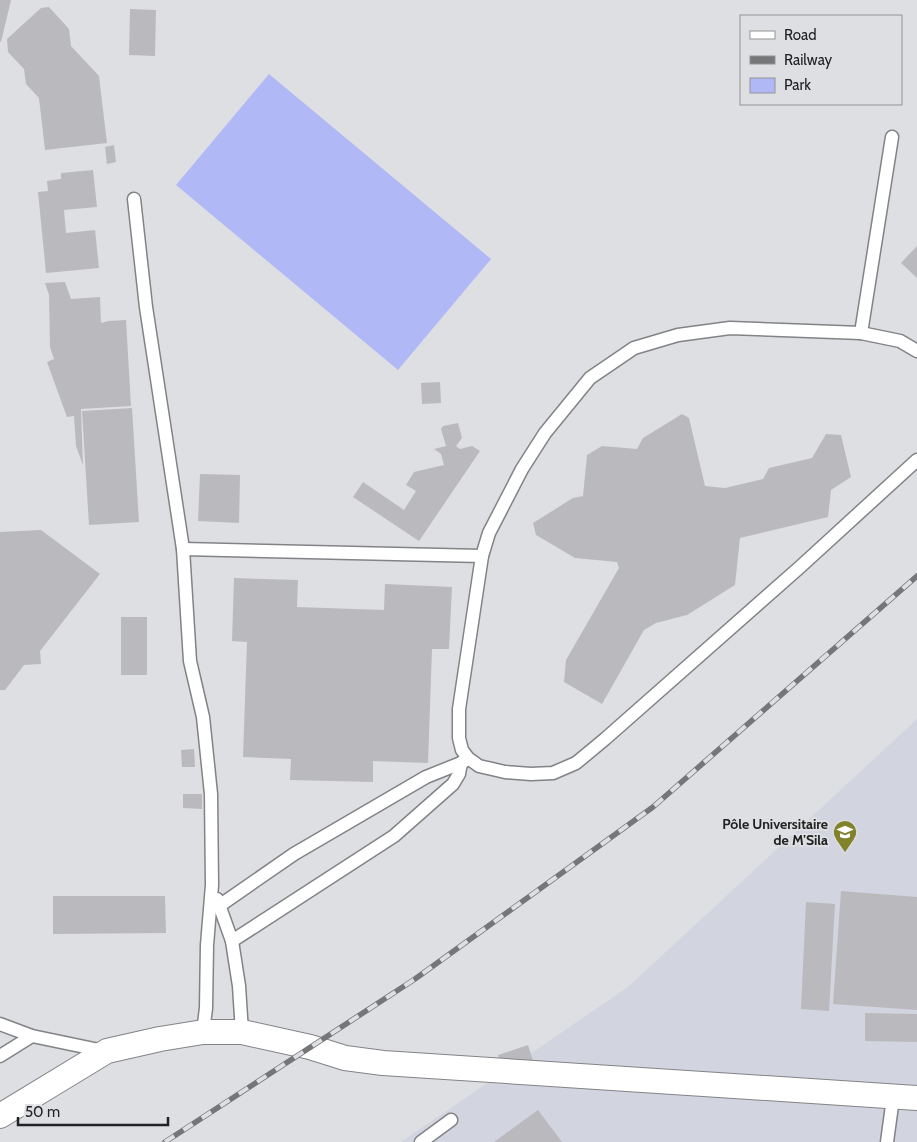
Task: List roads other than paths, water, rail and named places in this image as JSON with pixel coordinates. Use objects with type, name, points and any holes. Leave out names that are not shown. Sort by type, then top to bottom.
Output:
[{"type":"street","points":[[0,1116],[107,1051],[160,1038],[222,1031],[242,1032],[310,1047],[344,1058],[383,1062],[893,1098],[917,1098]]},
{"type":"lane","points":[[862,333],[892,137]]},
{"type":"lane","points":[[134,199],[146,307],[183,549],[190,661],[203,717],[211,794],[212,885],[207,945],[204,1032]]},
{"type":"lane","points":[[232,941],[394,836],[453,784],[464,761],[459,738],[460,709],[482,556],[489,533],[518,477],[545,433],[590,378],[634,348],[678,335],[730,328],[862,333],[900,341],[917,351]]},
{"type":"lane","points":[[219,906],[302,849],[426,777],[464,761],[505,772],[531,774],[553,773],[576,763],[704,654],[917,460]]},
{"type":"lane","points":[[183,549],[482,556]]},
{"type":"lane","points":[[212,885],[232,941],[240,986],[242,1032]]},
{"type":"lane","points":[[0,1024],[32,1036],[107,1051]]},
{"type":"lane","points":[[0,1056],[32,1036]]},
{"type":"lane","points":[[886,1142],[893,1098]]},
{"type":"lane","points":[[421,1142],[451,1120]]},
{"type":"railway","points":[[165,1142],[415,979],[653,807],[917,576]]},
{"type":"place","name":"Pôle Universitaire de M'Sila","points":[[845,853]]}]
